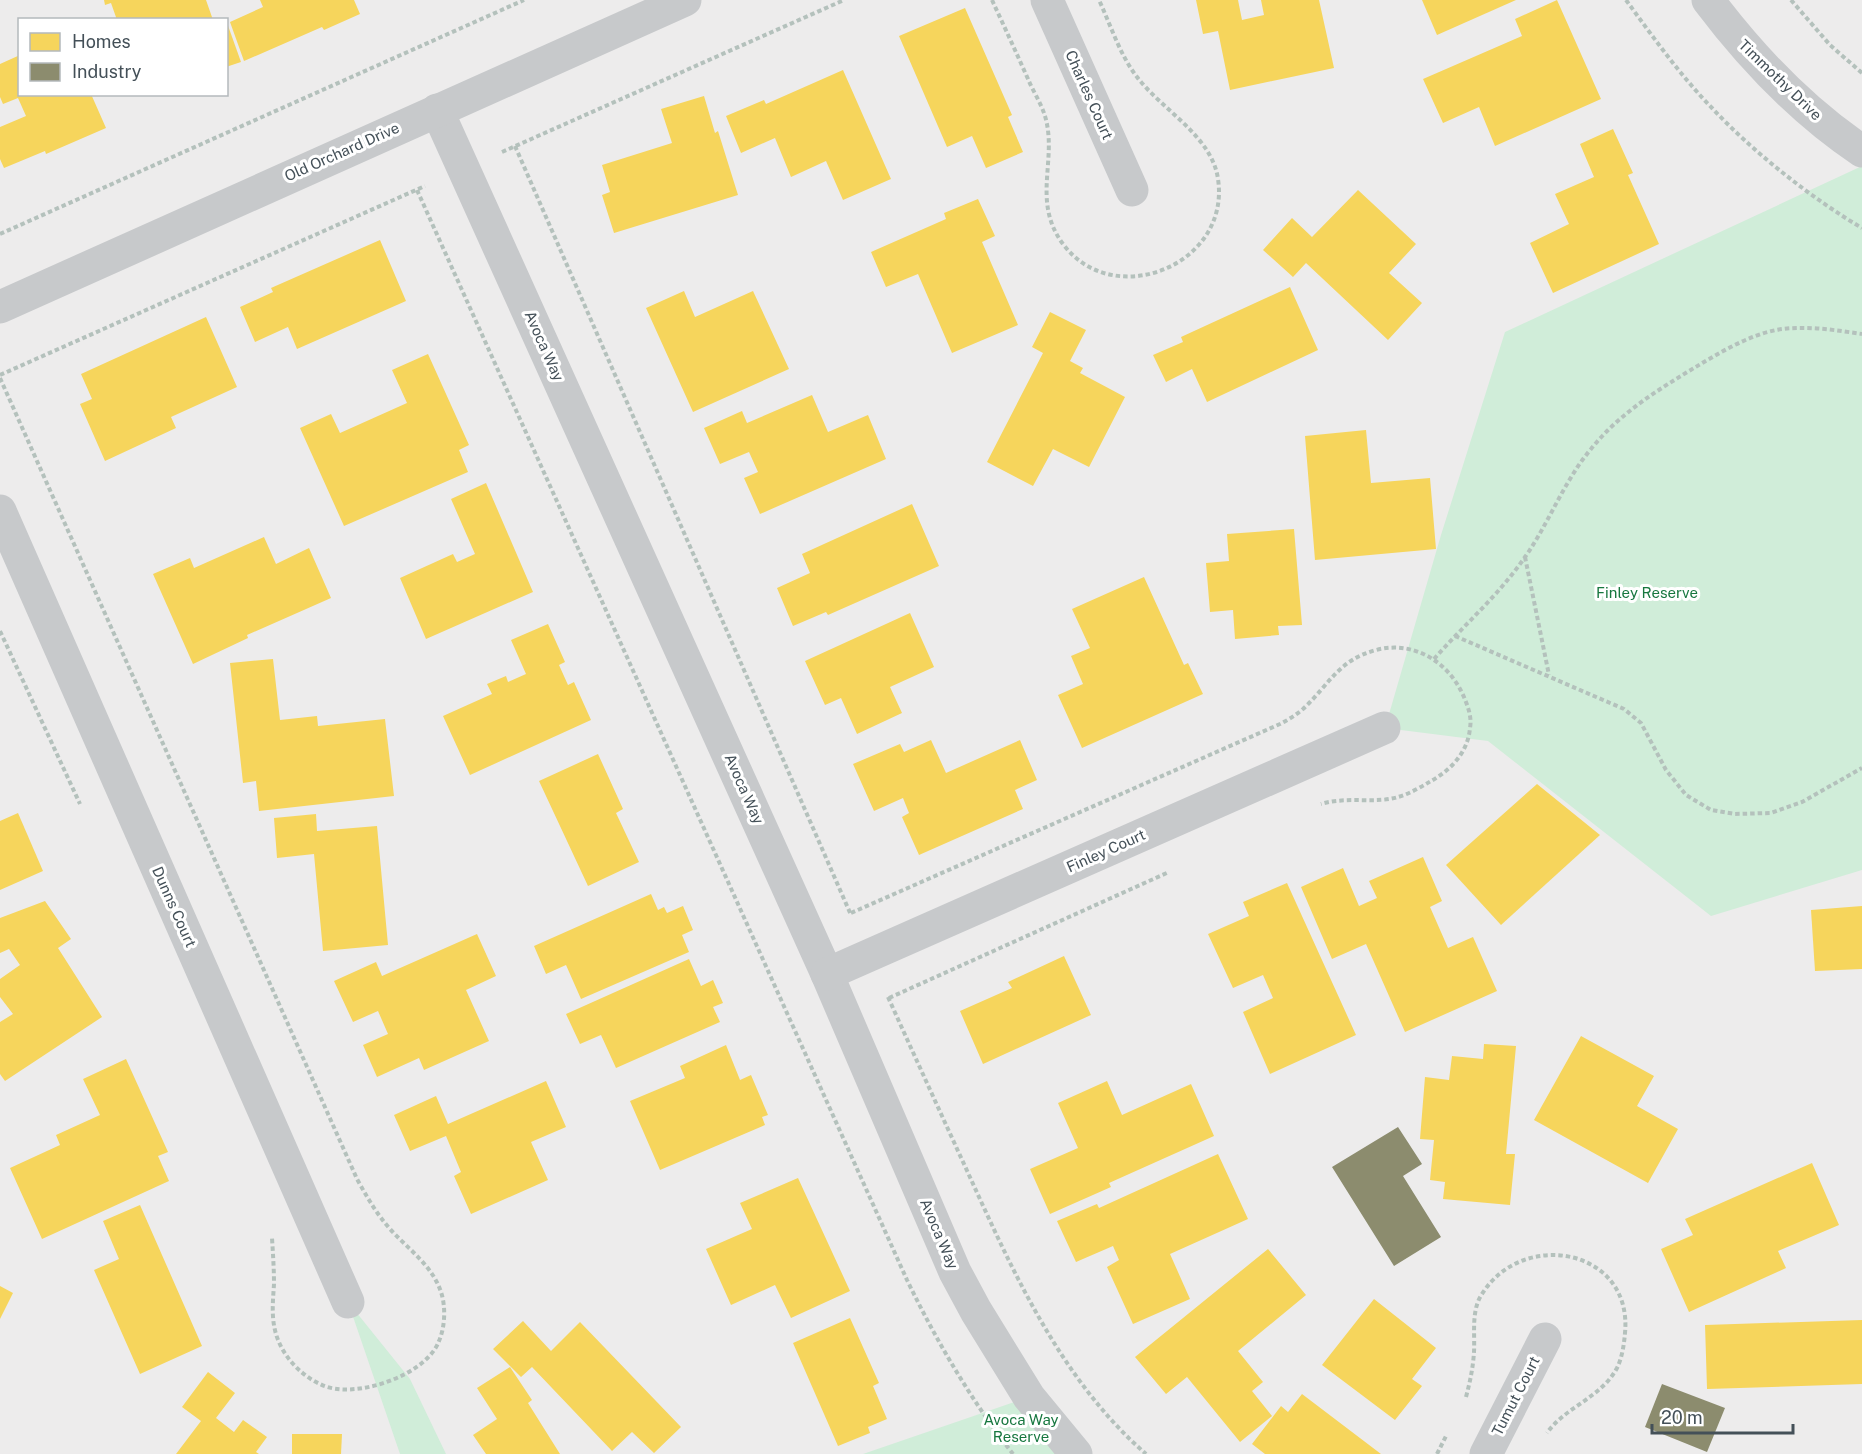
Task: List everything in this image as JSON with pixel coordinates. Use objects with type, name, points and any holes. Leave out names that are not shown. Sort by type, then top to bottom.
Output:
[{"type":"street","name":"Old Orchard Drive","points":[[0,307],[685,0]]},
{"type":"street","name":"Charles Court","points":[[1047,0],[1132,190]]},
{"type":"street","name":"Timmothy Drive","points":[[1708,0],[1737,40],[1781,84],[1837,134],[1862,151]]},
{"type":"street","name":"Avoca Way","points":[[437,110],[827,974],[955,1272],[1029,1397],[1076,1454]]},
{"type":"street","name":"Dunns Court","points":[[0,511],[348,1302]]},
{"type":"street","name":"Finley Court","points":[[827,974],[1384,728]]},
{"type":"street","name":"Tumut Court","points":[[1486,1454],[1545,1339]]},
{"type":"path","points":[[0,234],[524,0]]},
{"type":"path","points":[[502,152],[844,0]]},
{"type":"path","points":[[1626,0],[1672,63],[1711,108],[1750,145],[1837,213],[1862,228]]},
{"type":"path","points":[[1791,0],[1830,45],[1862,73]]},
{"type":"path","points":[[515,146],[854,920]]},
{"type":"path","points":[[0,375],[431,183]]},
{"type":"path","points":[[417,190],[907,1280],[950,1363],[1013,1454]]},
{"type":"path","points":[[1434,659],[1496,594],[1526,557],[1563,489],[1590,449],[1617,420],[1647,397],[1740,342],[1777,330],[1811,328],[1862,334]]},
{"type":"path","points":[[1526,557],[1549,675]]},
{"type":"path","points":[[1455,636],[1624,709],[1641,723],[1666,770],[1686,795],[1712,810],[1735,814],[1771,813],[1802,802],[1862,768]]},
{"type":"path","points":[[886,992],[1000,1242],[1037,1312],[1059,1350],[1094,1398],[1126,1437],[1146,1454]]},
{"type":"green space","name":"Finley Reserve","points":[[1862,166],[1862,870],[1711,916],[1488,741],[1385,728],[1441,535],[1505,332]]},
{"type":"green space","points":[[348,1302],[410,1379],[446,1454],[400,1454]]},
{"type":"green space","name":"Avoca Way Reserve","points":[[1029,1397],[1076,1454],[863,1454]]},
{"type":"building: Homes","points":[[104,0],[206,0],[212,18],[116,18],[111,3],[105,5]]},
{"type":"building: Homes","points":[[260,0],[354,0],[360,14],[324,30],[322,27],[244,61],[230,22],[263,7]]},
{"type":"building: Homes","points":[[1196,0],[1238,0],[1242,20],[1264,15],[1261,0],[1319,0],[1334,68],[1230,90],[1218,31],[1203,34]]},
{"type":"building: Homes","points":[[1422,0],[1516,0],[1437,35]]},
{"type":"building: Homes","points":[[1557,0],[1601,99],[1495,146],[1479,107],[1443,123],[1423,79],[1522,36],[1515,19]]},
{"type":"building: Homes","points":[[965,8],[1012,115],[1008,117],[1023,152],[986,168],[972,136],[947,147],[899,36]]},
{"type":"building: Homes","points":[[228,26],[241,62],[228,66]]},
{"type":"building: Homes","points":[[18,56],[18,96],[92,96],[106,128],[46,154],[45,151],[4,168],[0,159],[0,127],[26,116],[18,98],[3,104],[0,97],[0,64]]},
{"type":"building: Homes","points":[[843,70],[891,179],[843,200],[826,161],[791,177],[775,138],[741,153],[726,116],[764,100],[766,104]]},
{"type":"building: Homes","points":[[704,96],[715,133],[718,131],[738,195],[614,233],[602,195],[610,192],[602,165],[672,143],[661,109]]},
{"type":"building: Homes","points":[[1613,129],[1633,173],[1628,175],[1659,244],[1553,293],[1530,243],[1569,224],[1555,194],[1594,177],[1580,144]]},
{"type":"building: Homes","points":[[1358,190],[1416,244],[1389,273],[1422,303],[1388,340],[1306,263],[1293,277],[1263,250],[1292,218],[1312,237]]},
{"type":"building: Homes","points":[[978,199],[995,236],[982,242],[1018,325],[952,353],[918,274],[886,287],[871,252],[946,219],[944,213]]},
{"type":"building: Homes","points":[[380,240],[406,301],[297,349],[288,327],[255,342],[240,307],[273,292],[271,288]]},
{"type":"building: Homes","points":[[1290,287],[1318,350],[1207,402],[1192,369],[1166,382],[1153,355],[1183,342],[1181,337]]},
{"type":"building: Homes","points":[[684,291],[695,317],[753,291],[789,369],[693,412],[646,308]]},
{"type":"building: Homes","points":[[1050,312],[1086,330],[1070,361],[1083,368],[1080,373],[1125,397],[1089,467],[1053,449],[1033,486],[987,462],[1043,353],[1032,347]]},
{"type":"building: Homes","points":[[206,317],[237,387],[171,417],[176,428],[105,461],[80,404],[92,399],[81,374]]},
{"type":"building: Homes","points":[[428,354],[469,445],[459,450],[468,472],[344,526],[300,428],[331,414],[340,433],[407,403],[392,370]]},
{"type":"building: Homes","points":[[812,395],[828,432],[868,415],[886,459],[760,514],[744,478],[758,472],[749,452],[720,464],[704,428],[742,411],[747,423]]},
{"type":"building: Homes","points":[[1366,430],[1371,483],[1430,478],[1436,549],[1315,560],[1305,436]]},
{"type":"building: Homes","points":[[486,483],[533,592],[426,639],[400,578],[453,554],[457,562],[475,554],[451,499]]},
{"type":"building: Homes","points":[[912,504],[939,566],[828,615],[826,612],[793,626],[777,588],[810,573],[802,554]]},
{"type":"building: Homes","points":[[1294,529],[1302,625],[1278,626],[1279,635],[1235,639],[1233,610],[1210,612],[1206,563],[1229,561],[1227,534]]},
{"type":"building: Homes","points":[[264,537],[276,564],[309,548],[331,598],[247,635],[248,638],[193,664],[153,574],[190,558],[194,568]]},
{"type":"building: Homes","points":[[1144,577],[1184,665],[1188,663],[1203,694],[1082,748],[1058,695],[1083,684],[1071,656],[1090,648],[1072,609]]},
{"type":"building: Homes","points":[[910,613],[934,667],[890,687],[902,713],[857,734],[841,698],[825,705],[805,661]]},
{"type":"building: Homes","points":[[548,624],[565,662],[559,665],[568,685],[574,682],[591,720],[470,775],[443,716],[492,694],[487,684],[506,676],[508,682],[526,674],[511,640]]},
{"type":"building: Homes","points":[[273,659],[280,720],[317,716],[318,726],[385,719],[394,796],[259,811],[256,781],[243,783],[230,663]]},
{"type":"building: Homes","points":[[931,740],[946,773],[1020,740],[1037,780],[1015,790],[1023,809],[919,855],[902,817],[909,813],[903,798],[874,811],[853,764],[900,744],[904,752]]},
{"type":"building: Homes","points":[[598,754],[623,809],[616,813],[639,862],[588,886],[539,781]]},
{"type":"building: Homes","points":[[1537,784],[1600,835],[1501,925],[1446,865]]},
{"type":"building: Homes","points":[[18,813],[43,871],[0,890],[0,821]]},
{"type":"building: Homes","points":[[316,814],[317,831],[377,826],[388,945],[323,951],[314,854],[277,858],[274,818]]},
{"type":"building: Homes","points":[[1423,857],[1442,901],[1430,907],[1448,948],[1473,937],[1497,991],[1405,1032],[1366,944],[1332,959],[1301,887],[1343,868],[1359,906],[1377,898],[1369,881]]},
{"type":"building: Homes","points":[[1287,883],[1356,1035],[1270,1074],[1243,1012],[1273,998],[1263,975],[1233,988],[1208,934],[1249,916],[1243,902]]},
{"type":"building: Homes","points":[[651,894],[658,910],[664,907],[667,913],[683,906],[693,930],[682,935],[689,952],[581,999],[566,965],[546,974],[534,946]]},
{"type":"building: Homes","points":[[45,901],[71,939],[58,948],[102,1017],[5,1081],[0,1074],[0,1022],[13,1014],[0,997],[0,979],[20,965],[9,949],[0,953],[0,918]]},
{"type":"building: Homes","points":[[1862,906],[1862,969],[1815,971],[1811,910]]},
{"type":"building: Homes","points":[[477,934],[496,976],[466,990],[489,1041],[424,1070],[419,1058],[377,1077],[363,1045],[388,1034],[378,1011],[353,1022],[334,981],[376,962],[382,976]]},
{"type":"building: Homes","points":[[1064,956],[1091,1015],[983,1064],[960,1011],[1012,988],[1008,982]]},
{"type":"building: Homes","points":[[689,959],[701,986],[713,980],[723,1003],[713,1007],[720,1022],[616,1068],[601,1035],[580,1044],[566,1014]]},
{"type":"building: Homes","points":[[1581,1036],[1654,1076],[1637,1106],[1678,1129],[1648,1183],[1534,1120]]},
{"type":"building: Homes","points":[[1484,1044],[1516,1046],[1506,1154],[1515,1154],[1510,1205],[1443,1199],[1445,1182],[1430,1180],[1434,1140],[1420,1139],[1425,1077],[1449,1080],[1452,1056],[1483,1059]]},
{"type":"building: Homes","points":[[726,1045],[740,1080],[751,1075],[768,1115],[762,1117],[765,1125],[660,1170],[630,1101],[685,1078],[680,1066]]},
{"type":"building: Homes","points":[[126,1059],[168,1152],[158,1156],[169,1181],[42,1239],[10,1168],[60,1145],[56,1135],[100,1115],[83,1079]]},
{"type":"building: Homes","points":[[546,1081],[566,1127],[531,1142],[548,1180],[471,1214],[454,1176],[461,1172],[446,1136],[410,1151],[394,1115],[436,1096],[448,1124]]},
{"type":"building: Homes","points":[[1107,1081],[1122,1115],[1191,1084],[1214,1136],[1109,1183],[1111,1187],[1050,1214],[1030,1169],[1078,1148],[1058,1103]]},
{"type":"building: Homes","points":[[1218,1154],[1248,1219],[1170,1254],[1190,1299],[1133,1324],[1107,1267],[1119,1260],[1113,1246],[1076,1262],[1057,1221],[1097,1204],[1099,1208]]},
{"type":"building: Homes","points":[[1812,1163],[1839,1225],[1778,1251],[1786,1268],[1689,1312],[1661,1249],[1693,1235],[1685,1219]]},
{"type":"building: Homes","points":[[798,1178],[850,1291],[791,1318],[775,1285],[731,1305],[706,1249],[752,1229],[740,1203]]},
{"type":"building: Homes","points":[[140,1205],[202,1346],[140,1374],[94,1270],[119,1259],[103,1221]]},
{"type":"building: Homes","points":[[1268,1249],[1306,1295],[1238,1351],[1263,1382],[1252,1391],[1272,1416],[1240,1442],[1187,1377],[1166,1394],[1135,1357]]},
{"type":"building: Homes","points":[[0,1286],[13,1293],[0,1319]]},
{"type":"building: Homes","points":[[1374,1299],[1436,1348],[1412,1379],[1422,1386],[1395,1420],[1322,1365]]},
{"type":"building: Homes","points":[[850,1318],[879,1383],[873,1386],[887,1419],[868,1427],[870,1433],[838,1446],[793,1343]]},
{"type":"building: Homes","points":[[1862,1320],[1862,1384],[1707,1389],[1705,1325]]},
{"type":"building: Homes","points":[[523,1321],[551,1351],[580,1322],[681,1427],[654,1453],[632,1432],[612,1451],[532,1367],[521,1377],[493,1349]]},
{"type":"building: Homes","points":[[510,1367],[532,1400],[528,1403],[560,1454],[486,1454],[473,1435],[497,1419],[477,1388]]},
{"type":"building: Homes","points":[[208,1372],[235,1393],[216,1418],[234,1432],[243,1420],[267,1437],[256,1452],[259,1454],[176,1454],[201,1421],[182,1407]]},
{"type":"building: Homes","points":[[1302,1394],[1381,1454],[1265,1454],[1252,1444],[1281,1406],[1288,1412]]},
{"type":"building: Homes","points":[[292,1434],[342,1434],[341,1454],[292,1454]]},
{"type":"building: Industry","points":[[1398,1127],[1422,1164],[1403,1176],[1441,1237],[1394,1266],[1332,1167]]},
{"type":"building: Industry","points":[[1662,1384],[1725,1408],[1707,1452],[1645,1427]]}]
